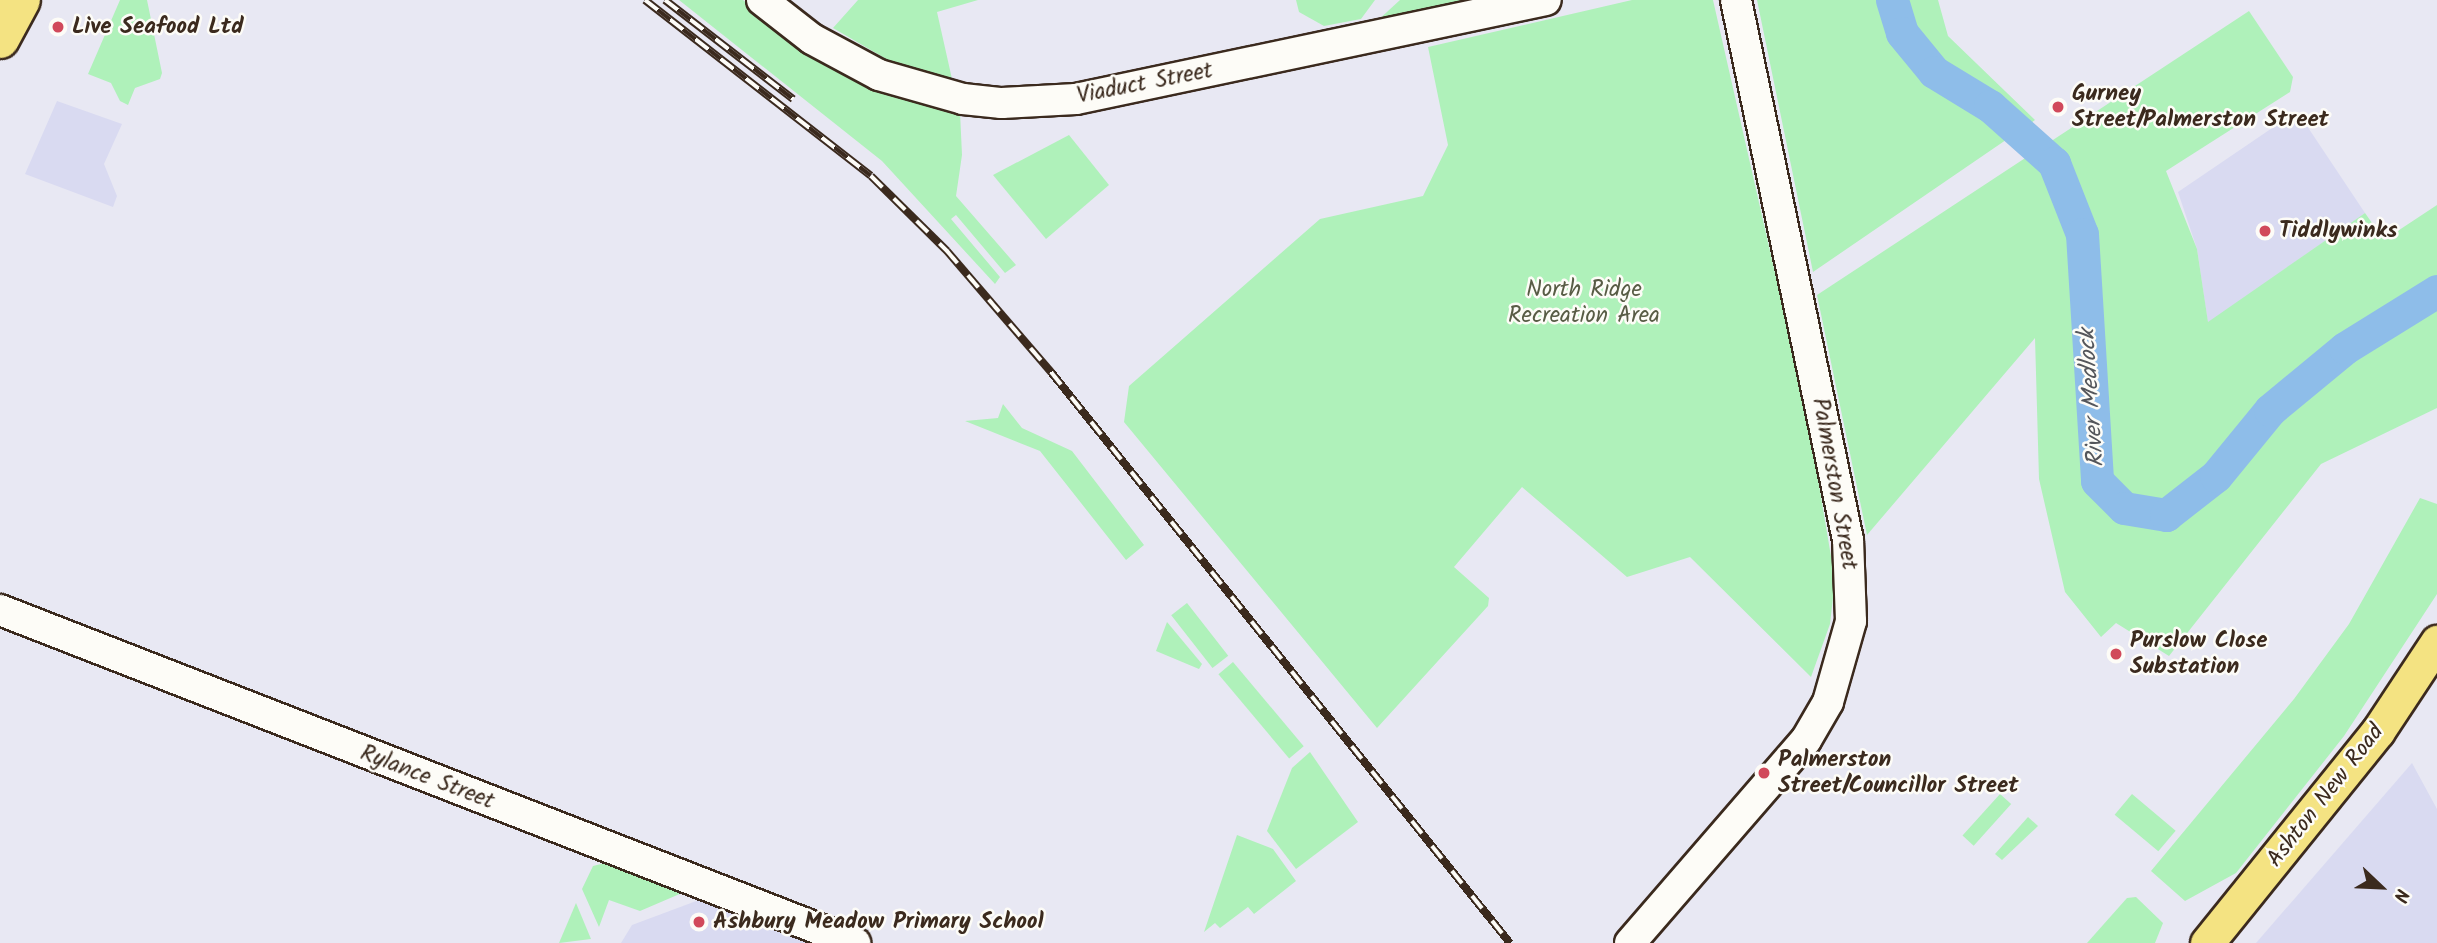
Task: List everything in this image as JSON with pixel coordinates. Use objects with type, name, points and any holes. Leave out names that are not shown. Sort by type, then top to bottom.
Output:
[{"type":"highway","points":[[0,39],[20,0]]},
{"type":"main road","name":"Ashton New Road","points":[[2212,942],[2378,731],[2437,642]]},
{"type":"street","name":"Viaduct Street","points":[[762,0],[812,39],[879,75],[963,99],[1002,103],[1076,99],[1546,0]]},
{"type":"street","name":"Palmerston Street","points":[[1630,943],[1806,740],[1828,702],[1851,621],[1848,540],[1736,0]]},
{"type":"street","name":"Rylance Street","points":[[0,610],[855,943]]},
{"type":"shaded area","points":[[57,101],[122,124],[104,164],[117,196],[113,207],[25,174]]},
{"type":"shaded area","name":"Tiddlywinks","points":[[2297,111],[2365,213],[2208,323],[2197,249],[2178,192]]},
{"type":"shaded area","points":[[2412,763],[2437,809],[2437,943],[2256,943]]},
{"type":"shaded area","name":"Ashbury Meadow Primary School","points":[[699,900],[810,943],[621,943],[632,925]]},
{"type":"green space","points":[[120,0],[147,0],[162,73],[160,79],[135,88],[128,105],[120,101],[111,83],[88,74]]},
{"type":"green space","points":[[679,0],[743,0],[794,39],[960,112],[962,155],[956,196],[1016,265],[1005,273],[956,215],[951,219],[1000,277],[995,284],[882,161]]},
{"type":"green space","points":[[858,0],[978,0],[937,12],[952,79],[888,60],[833,28]]},
{"type":"green space","points":[[1296,0],[1375,0],[1361,19],[1324,26],[1299,12]]},
{"type":"green space","points":[[1400,0],[1477,0],[1376,22]]},
{"type":"green space","name":"North Ridge Recreation Area","points":[[1632,0],[1713,0],[1807,414],[1835,580],[1830,624],[1811,677],[1690,557],[1627,577],[1522,487],[1454,567],[1489,598],[1488,606],[1377,728],[1124,422],[1129,386],[1320,219],[1423,196],[1448,145],[1428,47]]},
{"type":"green space","points":[[1757,0],[1938,0],[1948,36],[2035,120],[1813,272]]},
{"type":"green space","points":[[2249,11],[2293,77],[2290,92],[2166,171],[2197,249],[2208,322],[2365,213],[2384,240],[2437,205],[2437,408],[2321,464],[2169,656],[2116,623],[2101,637],[2065,592],[2039,479],[2035,338],[1867,535],[1817,295]]},
{"type":"green space","points":[[1069,135],[1109,185],[1046,239],[993,175]]},
{"type":"green space","points":[[1003,404],[1022,428],[1072,451],[1144,545],[1126,560],[1040,451],[965,421],[998,418]]},
{"type":"green space","points":[[2420,498],[2437,504],[2437,594],[2344,736],[2236,873],[2185,901],[2151,871],[2294,699],[2349,624]]},
{"type":"green space","points":[[1187,603],[1228,656],[1212,668],[1171,615]]},
{"type":"green space","points":[[1167,622],[1202,664],[1199,669],[1156,651]]},
{"type":"green space","points":[[1233,662],[1304,746],[1289,758],[1218,674]]},
{"type":"green space","points":[[1310,752],[1358,822],[1296,869],[1267,831],[1292,768]]},
{"type":"green space","points":[[2000,794],[2011,804],[1974,846],[1963,836]]},
{"type":"green space","points":[[2132,794],[2176,831],[2158,851],[2115,815]]},
{"type":"green space","points":[[2028,817],[2038,826],[2002,860],[1995,854]]},
{"type":"green space","points":[[1237,835],[1273,849],[1296,881],[1254,914],[1248,907],[1220,928],[1215,923],[1204,932]]},
{"type":"green space","points":[[605,863],[682,893],[640,911],[609,900],[599,927],[582,889],[593,866]]},
{"type":"green space","points":[[2136,897],[2163,923],[2155,943],[2087,943],[2127,898]]},
{"type":"green space","points":[[576,903],[591,939],[559,943]]},
{"type":"waterway","name":"River Medlock","points":[[1892,0],[1902,33],[1934,72],[1990,106],[2054,163],[2082,234],[2097,481],[2124,508],[2166,515],[2216,476],[2270,410],[2345,348],[2437,291]]},
{"type":"railway","points":[[645,0],[871,176],[947,251],[1051,372],[1510,943]]},
{"type":"railway","points":[[665,0],[793,99]]},
{"type":"place","name":"Live Seafood Ltd","points":[[58,27]]},
{"type":"place","name":"Gurney Street/Palmerston Street","points":[[2058,107]]},
{"type":"place","name":"Tiddlywinks","points":[[2265,231]]},
{"type":"place","name":"Purslow Close Substation","points":[[2116,654]]},
{"type":"place","name":"Palmerston Street/Councillor Street","points":[[1764,773]]},
{"type":"place","name":"Ashbury Meadow Primary School","points":[[699,922]]}]
